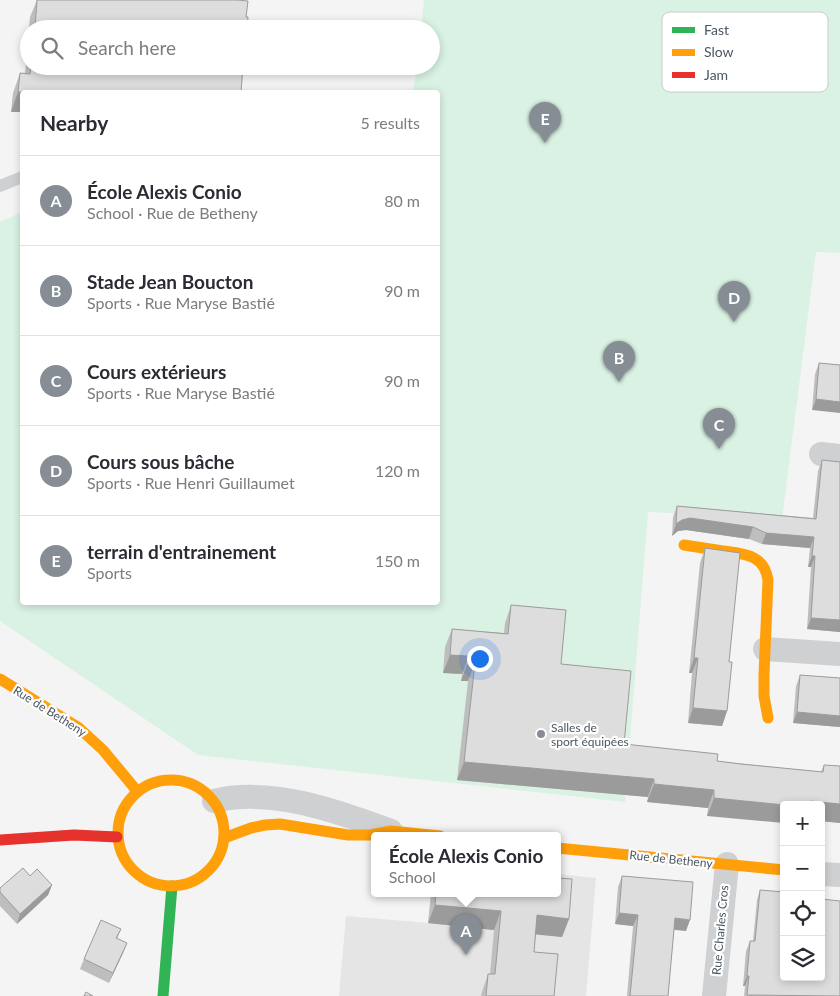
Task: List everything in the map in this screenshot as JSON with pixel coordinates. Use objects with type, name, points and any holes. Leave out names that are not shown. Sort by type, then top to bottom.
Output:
[{"type":"street","points":[[684,545],[754,556],[764,565],[768,572],[764,675],[764,696],[768,718]]},
{"type":"street","points":[[765,649],[840,654]]},
{"type":"street","name":"Rue de Betheny","points":[[0,680],[91,737],[112,758],[136,791]]},
{"type":"street","points":[[169,779],[186,781],[202,789],[214,801],[224,825],[224,838],[216,860],[201,877],[187,884],[172,886],[156,884],[141,877],[129,866],[121,852],[117,836],[119,820],[125,804],[136,791],[152,783],[169,779]]},
{"type":"street","points":[[214,801],[252,796],[289,801],[352,817],[390,832]]},
{"type":"street","points":[[224,838],[250,828],[280,824],[348,835],[371,835]]},
{"type":"street","points":[[0,840],[74,835],[117,836]]},
{"type":"street","name":"Rue de Betheny","points":[[561,848],[780,870]]},
{"type":"street","name":"Rue Charles Cros","points":[[714,996],[727,864]]},
{"type":"street","points":[[825,874],[840,876]]},
{"type":"street","points":[[164,996],[172,886]]},
{"type":"lane","points":[[0,186],[20,178]]},
{"type":"shaded area","points":[[561,874],[596,878],[586,996],[339,996],[346,916],[428,923],[431,897],[561,897]]},
{"type":"green space","points":[[424,0],[840,0],[840,253],[816,252],[782,519],[648,512],[625,802],[198,755],[0,621],[0,222],[20,213],[20,605],[440,605],[440,90],[413,90],[416,75],[440,75],[440,20],[422,20]]},
{"type":"building","points":[[37,0],[248,1],[246,17],[248,17],[248,20],[36,20]]},
{"type":"building","points":[[20,73],[20,75],[242,75],[241,90],[20,90],[18,92]]},
{"type":"building","points":[[819,363],[840,365],[840,402],[816,399]]},
{"type":"building","points":[[822,460],[840,462],[840,620],[811,618],[815,556],[812,556],[814,537],[766,533],[753,527],[690,518],[676,524],[677,506],[816,519]]},
{"type":"building","points":[[705,548],[740,553],[729,662],[732,662],[727,711],[693,708],[698,658],[694,658]]},
{"type":"building","points":[[511,605],[566,610],[561,664],[631,671],[624,744],[718,754],[717,761],[741,764],[823,772],[824,765],[840,766],[840,804],[825,801],[780,801],[780,805],[714,798],[714,790],[654,784],[654,779],[464,762],[475,663],[468,662],[469,656],[450,655],[452,629],[508,634]]},
{"type":"building","points":[[800,675],[840,678],[840,716],[797,712]]},
{"type":"building","points":[[23,868],[30,876],[37,869],[52,885],[20,914],[0,892],[0,888]]},
{"type":"building","points":[[622,876],[693,882],[690,920],[675,918],[668,996],[630,996],[638,915],[619,913]]},
{"type":"building","points":[[561,878],[572,879],[569,919],[537,915],[534,952],[558,954],[554,996],[486,996],[488,974],[495,974],[501,911],[435,905],[436,897],[561,897]]},
{"type":"building","points":[[760,890],[780,892],[780,981],[825,981],[825,899],[840,901],[840,996],[747,995],[750,941],[755,941]]},
{"type":"building","points":[[101,920],[121,929],[116,938],[127,943],[113,973],[84,959]]},
{"type":"building","points":[[86,992],[93,996],[84,996]]},
{"type":"traffic: fast","points":[[163,996],[172,886]]},
{"type":"traffic: slow","points":[[684,545],[738,553],[752,557],[758,560],[766,571],[768,580],[764,696],[768,718]]},
{"type":"traffic: slow","points":[[0,679],[79,728],[103,750],[137,791]]},
{"type":"traffic: slow","points":[[171,780],[191,784],[209,795],[220,813],[224,833],[220,853],[209,871],[191,882],[171,886],[151,882],[133,871],[122,853],[118,833],[122,813],[133,795],[151,784],[171,780]]},
{"type":"traffic: slow","points":[[224,838],[251,828],[280,824],[348,835],[371,835]]},
{"type":"traffic: slow","points":[[386,832],[401,832]]},
{"type":"traffic: slow","points":[[561,848],[780,870]]},
{"type":"traffic: jam","points":[[0,840],[74,835],[117,837]]},
{"type":"place","name":"terrain d'entrainement","points":[[545,143]]},
{"type":"place","name":"Cours sous bâche","points":[[734,322]]},
{"type":"place","name":"Stade Jean Boucton","points":[[619,382]]},
{"type":"place","name":"Cours extérieurs","points":[[719,449]]},
{"type":"place","name":"Salles de sport équipées","points":[[541,734]]},
{"type":"place","name":"École Alexis Conio","points":[[466,955]]}]
